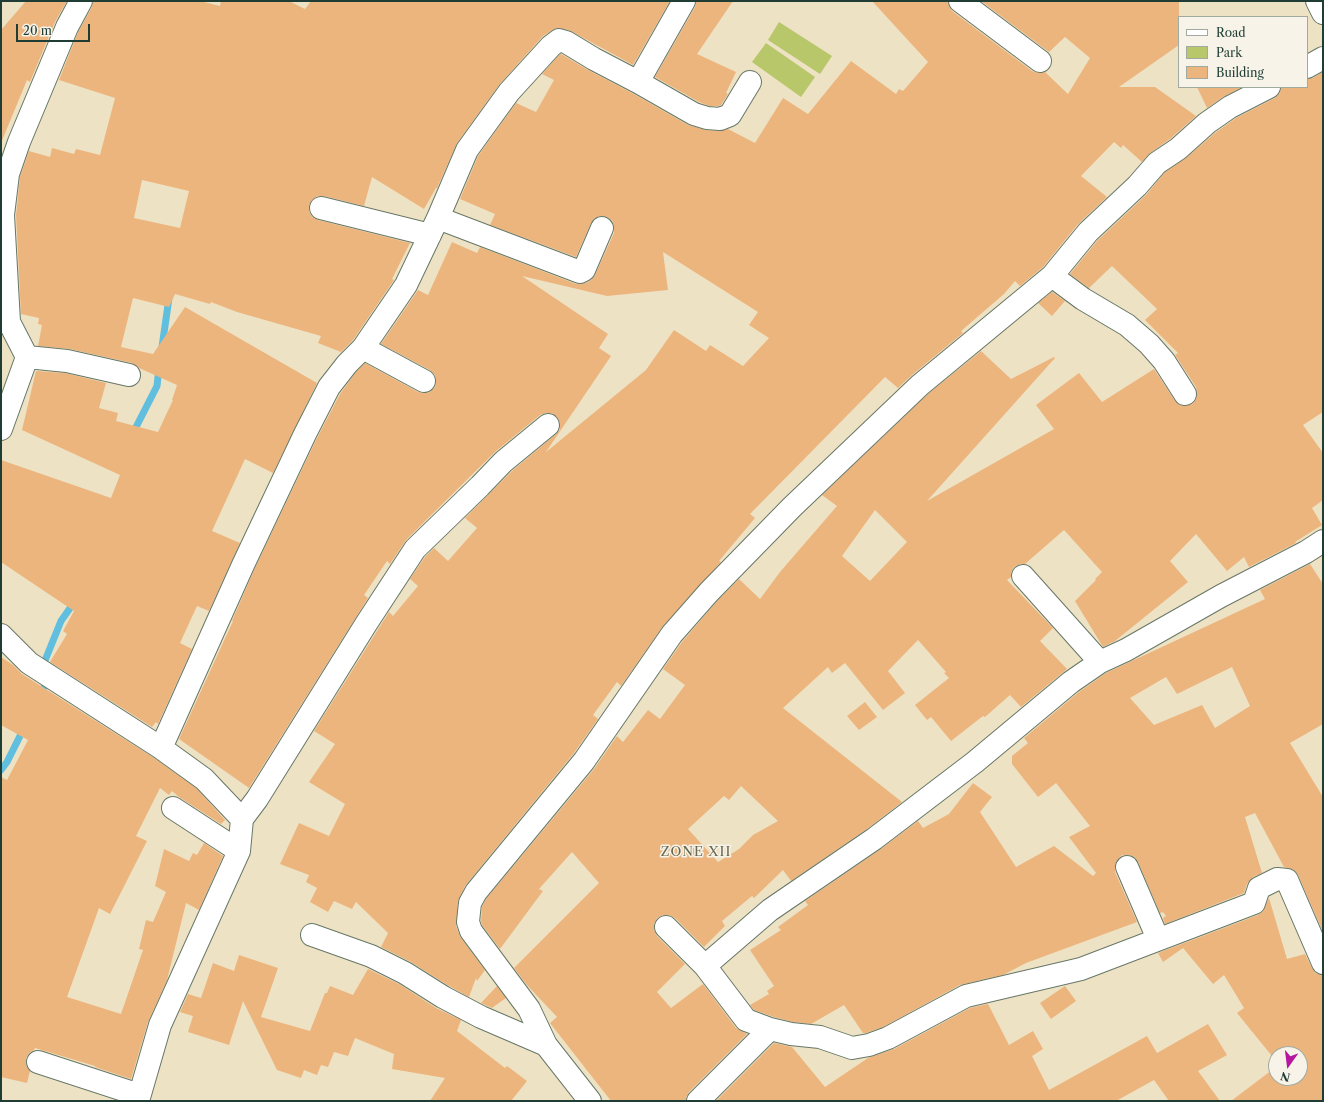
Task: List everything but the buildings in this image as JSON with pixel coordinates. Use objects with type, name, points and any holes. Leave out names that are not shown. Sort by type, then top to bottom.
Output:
[{"type":"street","points":[[27,357],[5,321],[3,215],[8,174],[19,142],[67,27],[81,1]]},
{"type":"street","points":[[638,82],[684,1]]},
{"type":"street","points":[[960,1],[1040,61]]},
{"type":"street","points":[[1317,1],[1323,13]]},
{"type":"street","points":[[161,748],[243,565],[329,387],[347,364],[363,348],[406,284],[434,227],[467,150],[509,92],[555,42],[559,40],[566,42],[694,114],[707,118],[720,119],[730,115],[750,82]]},
{"type":"street","points":[[1308,66],[1323,58]]},
{"type":"street","points":[[590,1101],[546,1045],[529,1009],[471,931],[468,922],[470,903],[476,892],[584,761],[672,634],[709,592],[792,507],[920,385],[1052,276],[1088,232],[1137,186],[1157,163],[1178,149],[1207,123],[1230,107],[1267,88]]},
{"type":"street","points":[[320,208],[434,227],[580,272],[584,270],[602,228]]},
{"type":"street","points":[[1052,276],[1083,299],[1127,325],[1149,344],[1164,361],[1185,394]]},
{"type":"street","points":[[363,348],[424,381]]},
{"type":"street","points":[[27,357],[67,361],[129,374]]},
{"type":"street","points":[[1,429],[27,357]]},
{"type":"street","points":[[38,1062],[138,1098],[160,1025],[238,851],[242,819],[257,799],[366,624],[415,549],[503,462],[548,425]]},
{"type":"street","points":[[705,966],[770,910],[874,839],[975,762],[1071,682],[1100,662],[1126,650],[1221,596],[1306,552],[1323,541]]},
{"type":"street","points":[[1022,576],[1100,662]]},
{"type":"street","points":[[1,635],[29,662],[161,748],[204,779],[242,819]]},
{"type":"street","points":[[173,808],[238,851]]},
{"type":"street","points":[[1127,867],[1158,939]]},
{"type":"street","points":[[666,927],[705,966],[746,1020],[770,1029],[791,1034],[820,1037],[852,1048],[869,1045],[888,1038],[966,996],[1081,969],[1254,903],[1259,888],[1277,880],[1287,880],[1323,963]]},
{"type":"street","points":[[312,934],[371,956],[405,973],[443,997],[481,1017],[546,1045]]},
{"type":"street","points":[[698,1101],[770,1029]]},
{"type":"green space","points":[[779,22],[832,56],[820,74],[768,40]]},
{"type":"green space","points":[[766,43],[815,77],[801,97],[752,62]]},
{"type":"waterway","points":[[162,347],[169,298]]},
{"type":"waterway","points":[[132,435],[157,386],[159,368]]},
{"type":"waterway","points":[[40,696],[45,685],[44,663],[61,621],[75,601]]},
{"type":"waterway","points":[[1,770],[7,762],[24,728]]},
{"type":"district","name":"ZONE XII","points":[[696,852]]}]
